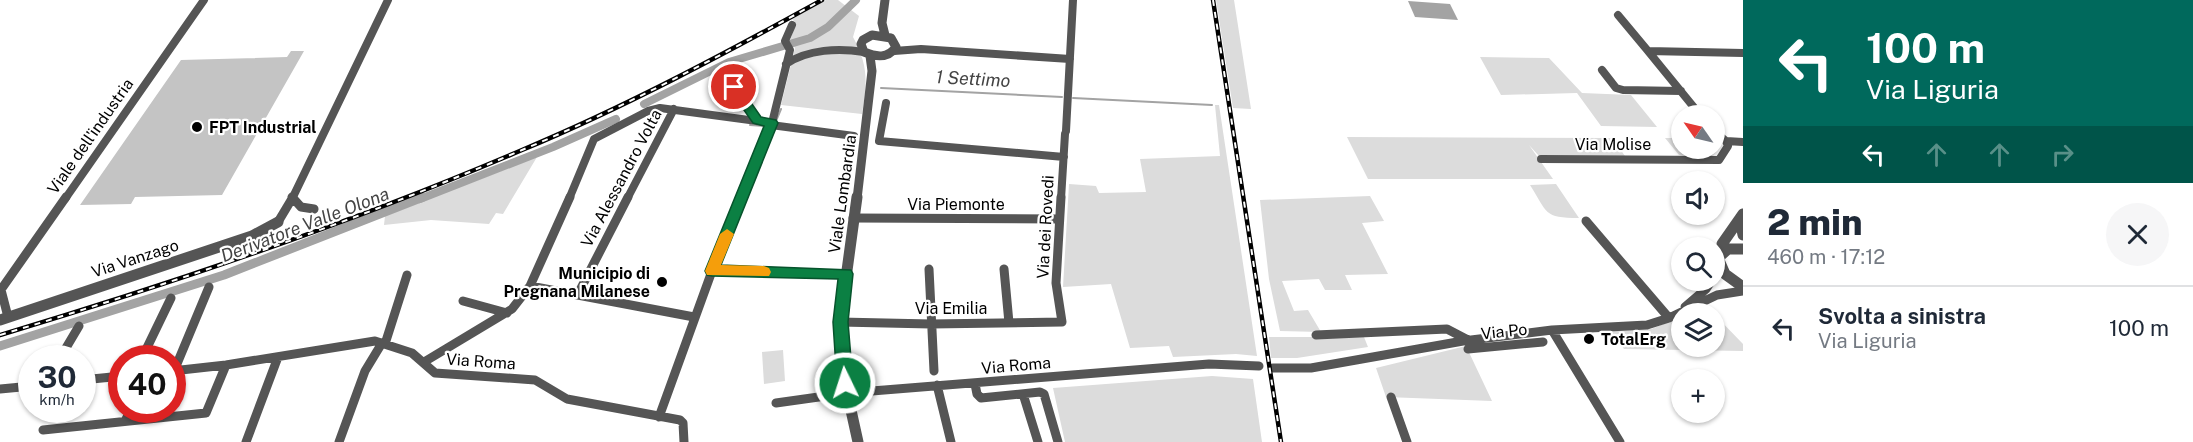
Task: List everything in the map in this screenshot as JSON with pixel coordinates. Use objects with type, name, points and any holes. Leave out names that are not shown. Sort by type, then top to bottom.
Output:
[{"type":"street","name":"Viale dell'industria","points":[[4,319],[0,290],[204,0]]},
{"type":"street","points":[[278,222],[388,0]]},
{"type":"street","points":[[885,0],[882,23],[885,35],[894,47]]},
{"type":"street","name":"Via dei Rovedi","points":[[1062,322],[1056,283],[1073,0]]},
{"type":"street","points":[[1618,15],[1692,105]]},
{"type":"street","points":[[867,54],[861,44],[882,23]]},
{"type":"street","points":[[659,417],[694,317],[771,124],[786,64],[787,45],[792,25]]},
{"type":"street","points":[[872,35],[885,35]]},
{"type":"street","points":[[786,64],[806,55],[848,50],[882,57],[894,47],[1070,59]]},
{"type":"street","points":[[1648,51],[1743,53]]},
{"type":"street","name":"Viale Lombardia","points":[[858,442],[847,393],[840,322],[872,71],[867,54]]},
{"type":"street","name":"Viale Lombardia","points":[[872,71],[882,57]]},
{"type":"street","points":[[1602,70],[1616,88],[1623,90],[1681,91]]},
{"type":"street","points":[[734,87],[757,120]]},
{"type":"street","points":[[886,103],[879,141],[1064,157]]},
{"type":"street","points":[[424,362],[507,313],[530,286],[547,252],[594,139],[648,111],[660,108],[757,120],[854,136]]},
{"type":"street","name":"Via Alessandro Volta","points":[[578,294],[675,109]]},
{"type":"street","points":[[1726,141],[1743,142]]},
{"type":"street","name":"Via Molise","points":[[1541,159],[1719,160],[1728,146],[1726,141]]},
{"type":"street","points":[[292,197],[301,207],[314,210]]},
{"type":"street","points":[[1741,217],[1743,235]]},
{"type":"street","points":[[1725,240],[1741,217]]},
{"type":"street","name":"Via Piemonte","points":[[853,218],[1059,219]]},
{"type":"street","points":[[1586,221],[1671,316]]},
{"type":"street","name":"Via Vanzago","points":[[4,319],[230,244],[264,231],[278,222]]},
{"type":"street","points":[[1725,251],[1743,249]]},
{"type":"street","points":[[929,269],[934,371]]},
{"type":"street","points":[[1004,269],[1009,323]]},
{"type":"street","points":[[712,271],[846,274]]},
{"type":"street","points":[[1725,274],[1743,289]]},
{"type":"street","points":[[339,442],[365,372],[383,343],[407,275]]},
{"type":"street","points":[[530,286],[694,317]]},
{"type":"street","points":[[184,345],[209,287]]},
{"type":"street","points":[[1703,303],[1727,292],[1743,289]]},
{"type":"street","points":[[1689,303],[1704,291]]},
{"type":"street","points":[[148,345],[171,298]]},
{"type":"street","points":[[463,301],[507,313]]},
{"type":"street","points":[[1273,368],[1311,368],[1466,343],[1490,337],[1552,330],[1647,325],[1671,317]]},
{"type":"street","name":"Via Emilia","points":[[840,322],[931,324],[1062,322]]},
{"type":"street","points":[[67,345],[78,326]]},
{"type":"street","points":[[1317,335],[1447,329],[1466,343]]},
{"type":"street","points":[[1552,330],[1620,442]]},
{"type":"street","points":[[1490,337],[1498,346]]},
{"type":"street","name":"Via Roma","points":[[186,370],[368,342],[383,343],[424,362],[428,369],[435,373],[535,380],[567,399],[680,420],[684,442]]},
{"type":"street","name":"Via Po","points":[[1466,343],[1498,346],[1543,342]]},
{"type":"street","points":[[246,442],[278,357]]},
{"type":"street","name":"Via Roma","points":[[776,403],[847,393],[1209,364],[1259,366]]},
{"type":"street","points":[[186,415],[206,413],[226,365]]},
{"type":"street","points":[[975,384],[977,394],[981,398],[1044,394],[1058,442]]},
{"type":"street","points":[[937,385],[951,442]]},
{"type":"street","points":[[0,389],[18,387]]},
{"type":"street","points":[[1023,394],[1038,442]]},
{"type":"street","points":[[1391,397],[1407,442]]},
{"type":"street","points":[[43,430],[108,423]]},
{"type":"shaded area","points":[[826,0],[838,0],[859,16],[853,37],[864,66],[865,93],[862,114],[781,105],[795,48],[790,41],[796,23],[792,19]]},
{"type":"shaded area","points":[[1216,0],[1234,0],[1251,109],[1233,108]]},
{"type":"shaded area","points":[[1408,1],[1450,4],[1458,20],[1415,17]]},
{"type":"shaded area","points":[[1480,57],[1549,58],[1582,93],[1631,95],[1657,127],[1601,126],[1577,93],[1501,95]]},
{"type":"shaded area","points":[[1215,105],[1219,105],[1257,356],[1236,354],[1173,357],[1169,346],[1130,348],[1111,284],[1063,287],[1069,184],[1096,186],[1099,193],[1146,192],[1140,159],[1220,156]]},
{"type":"shaded area","points":[[1347,137],[1612,138],[1625,156],[1539,156],[1529,145],[1553,179],[1368,179]]},
{"type":"shaded area","points":[[537,157],[503,214],[496,213],[489,224],[431,220],[384,225],[385,216]]},
{"type":"shaded area","points":[[1556,184],[1579,218],[1552,215],[1544,208],[1530,185]]},
{"type":"shaded area","points":[[1370,196],[1384,221],[1362,223],[1388,274],[1345,275],[1352,290],[1325,290],[1319,279],[1282,281],[1294,311],[1308,310],[1321,332],[1280,331],[1269,279],[1260,200]]},
{"type":"shaded area","points":[[1671,321],[1671,350],[1624,349],[1611,331],[1651,329]]},
{"type":"shaded area","points":[[1725,325],[1743,344],[1743,351],[1725,351]]},
{"type":"shaded area","points":[[1269,337],[1364,337],[1368,347],[1297,358],[1271,358]]},
{"type":"shaded area","points":[[1466,346],[1492,401],[1386,397],[1376,368]]},
{"type":"shaded area","points":[[783,350],[785,381],[764,384],[762,352]]},
{"type":"shaded area","points":[[1212,376],[1253,379],[1262,442],[1065,442],[1053,388]]},
{"type":"building","name":"FPT Industrial","points":[[291,51],[304,51],[222,195],[135,197],[131,204],[80,205],[181,60],[287,57]]},
{"type":"waterway","name":"Derivatore Valle Olona","points":[[644,104],[729,62],[810,38],[828,27],[856,0]]},
{"type":"waterway","name":"1 Settimo","points":[[881,88],[1062,97]]},
{"type":"waterway","name":"1 Settimo","points":[[1073,98],[1212,105]]},
{"type":"waterway","name":"1 Settimo","points":[[776,121],[781,109]]},
{"type":"waterway","name":"Derivatore Valle Olona","points":[[420,199],[553,147],[616,119]]},
{"type":"waterway","name":"1 Settimo","points":[[750,125],[764,126]]},
{"type":"waterway","name":"Derivatore Valle Olona","points":[[0,346],[224,275],[423,197]]},
{"type":"railway","points":[[0,335],[264,250],[458,177],[636,98],[822,0]]},
{"type":"railway","points":[[1213,0],[1281,442]]},
{"type":"slow traffic","points":[[727,234],[712,271],[764,272]]},
{"type":"place","name":"FPT Industrial","points":[[197,127]]},
{"type":"place","name":"Municipio di Pregnana Milanese","points":[[662,282]]},
{"type":"place","name":"TotalErg","points":[[1589,339]]},
{"type":"route","points":[[734,87],[757,120],[772,123],[712,271],[846,274],[840,322],[845,383]]}]
